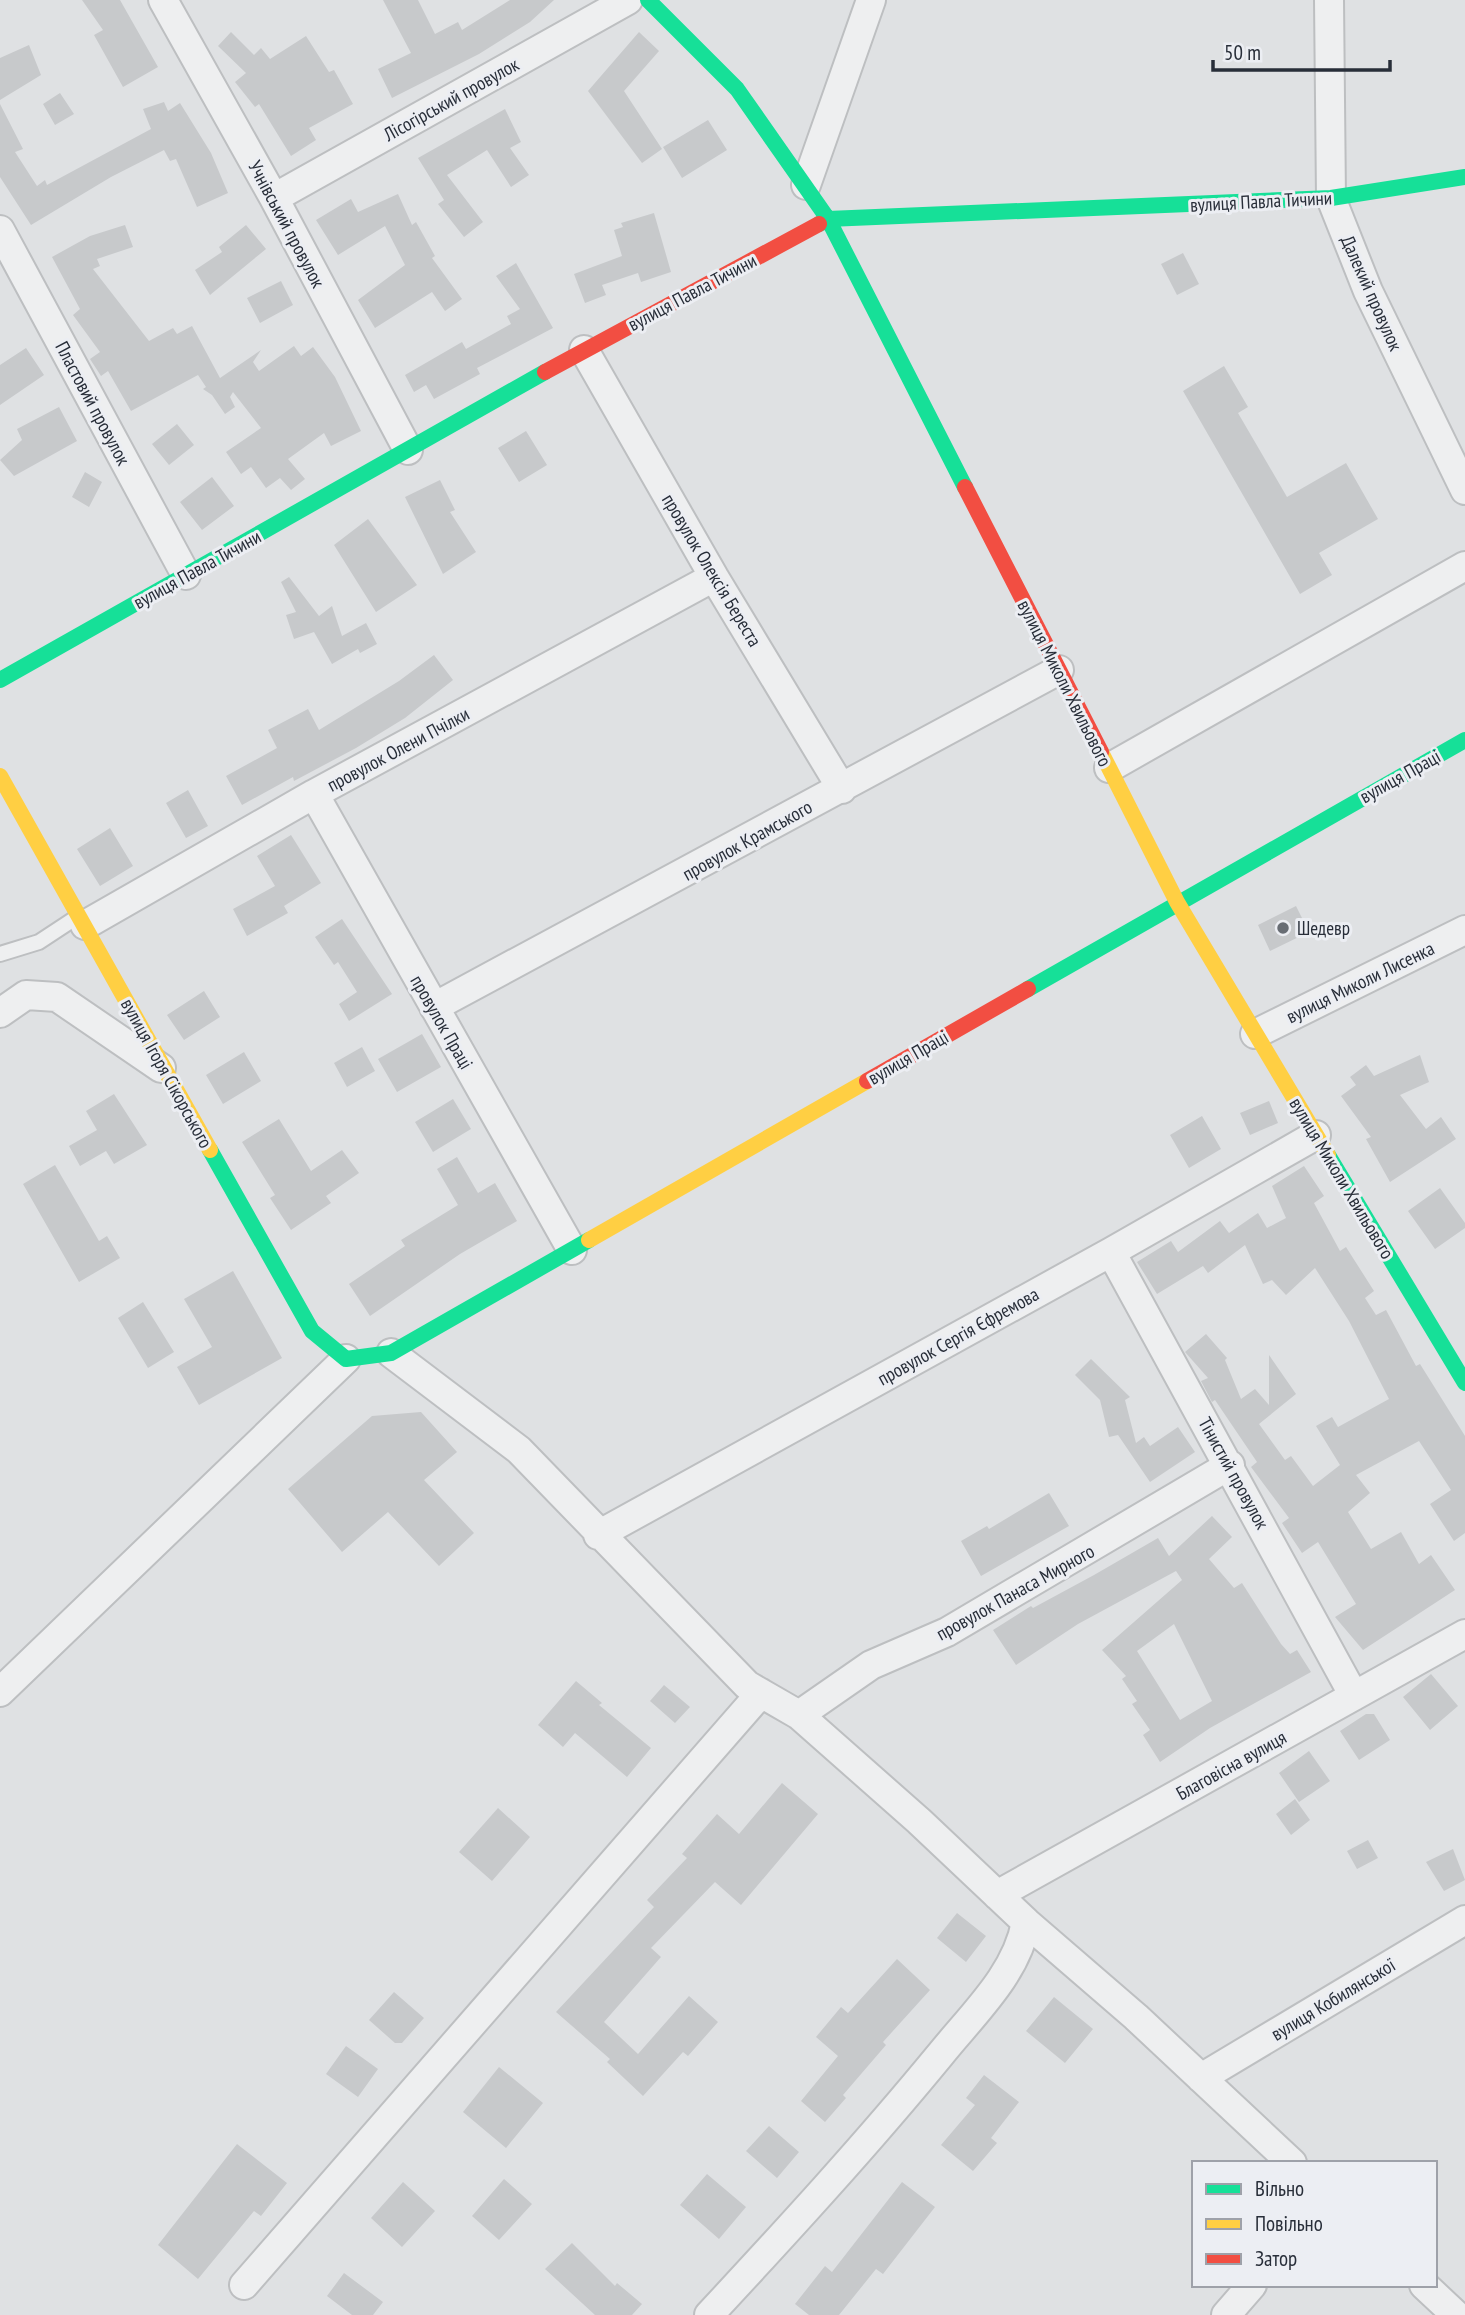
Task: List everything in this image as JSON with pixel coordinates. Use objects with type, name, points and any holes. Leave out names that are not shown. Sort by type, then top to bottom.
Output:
[{"type":"street","name":"Учнівський провулок","points":[[163,0],[274,198],[408,450]]},
{"type":"street","name":"Лісогірський провулок","points":[[274,198],[628,0]]},
{"type":"street","name":"вулиця Миколи Хвильового","points":[[648,0],[737,89],[828,219],[1177,902],[1465,1383]]},
{"type":"street","points":[[806,186],[871,0]]},
{"type":"street","name":"Далекий провулок","points":[[1329,0],[1331,198],[1368,291],[1465,489]]},
{"type":"street","name":"вулиця Павла Тичини","points":[[0,680],[584,350],[828,219],[1331,198],[1465,177]]},
{"type":"street","name":"Пластовий провулок","points":[[0,230],[186,575]]},
{"type":"street","name":"провулок Олексія Береста","points":[[584,350],[714,577],[842,789]]},
{"type":"street","points":[[1109,768],[1465,566]]},
{"type":"street","name":"провулок Олени Пчілки","points":[[82,920],[714,577]]},
{"type":"street","name":"провулок Крамського","points":[[434,1007],[1059,670]]},
{"type":"street","name":"вулиця Праці","points":[[346,1359],[391,1353],[1465,740]]},
{"type":"street","name":"вулиця Ігоря Сікорського","points":[[0,776],[312,1331],[346,1359]]},
{"type":"street","name":"провулок Праці","points":[[314,794],[572,1250]]},
{"type":"street","name":"вулиця Миколи Лисенка","points":[[1255,1034],[1465,930]]},
{"type":"street","points":[[0,1013],[26,995],[57,997],[166,1072]]},
{"type":"street","name":"провулок Сергія Єфремова","points":[[598,1535],[1111,1252],[1316,1135]]},
{"type":"street","name":"Тінистий провулок","points":[[1111,1252],[1230,1465],[1354,1696]]},
{"type":"street","points":[[391,1353],[519,1450],[598,1535],[747,1685],[799,1715],[1026,1922],[1136,2017],[1290,2161]]},
{"type":"street","points":[[0,1692],[346,1359]]},
{"type":"street","name":"провулок Панаса Мирного","points":[[799,1715],[871,1665],[947,1632],[1230,1465]]},
{"type":"street","name":"Благовісна вулиця","points":[[997,1895],[1465,1634]]},
{"type":"street","points":[[244,2285],[761,1693]]},
{"type":"street","name":"вулиця Кобилянської","points":[[1201,2078],[1465,1920]]},
{"type":"street","points":[[709,2315],[866,2145],[999,1982],[1022,1945],[1026,1922]]},
{"type":"street","points":[[1226,2315],[1250,2287]]},
{"type":"street","points":[[1426,2287],[1456,2315]]},
{"type":"lane","points":[[0,954],[39,942],[82,920]]},
{"type":"building","points":[[82,0],[120,0],[158,67],[123,87],[94,35],[103,30]]},
{"type":"building","points":[[383,0],[418,0],[435,34],[458,22],[462,30],[510,0],[554,0],[530,22],[479,54],[392,98],[378,69],[411,53]]},
{"type":"building","points":[[231,32],[254,55],[261,48],[270,59],[306,36],[329,72],[334,70],[353,104],[309,128],[316,140],[291,156],[259,104],[255,107],[235,82],[246,73],[218,46]]},
{"type":"building","points":[[639,32],[659,51],[624,91],[662,149],[642,163],[588,91]]},
{"type":"building","points":[[29,45],[41,75],[0,100],[0,58]]},
{"type":"building","points":[[60,93],[74,114],[55,125],[43,104]]},
{"type":"building","points":[[164,102],[168,111],[180,103],[211,153],[228,193],[197,207],[176,159],[170,161],[164,150],[111,177],[31,225],[0,177],[0,104],[23,149],[15,152],[37,186],[45,180],[47,185],[151,129],[143,109]]},
{"type":"building","points":[[505,109],[521,142],[510,148],[529,175],[511,187],[487,150],[447,175],[483,222],[464,237],[438,204],[444,200],[418,158]]},
{"type":"building","points":[[708,120],[727,150],[682,178],[663,147]]},
{"type":"building","points":[[398,194],[412,225],[416,222],[435,256],[432,258],[462,299],[445,311],[432,292],[375,328],[358,300],[405,265],[385,226],[338,255],[316,220],[351,199],[358,212]]},
{"type":"building","points":[[654,213],[671,272],[641,282],[638,273],[602,285],[606,295],[585,303],[574,274],[622,256],[614,230],[623,227],[621,223]]},
{"type":"building","points":[[125,225],[133,247],[97,259],[100,266],[93,269],[149,341],[173,328],[177,334],[192,326],[220,378],[261,350],[253,362],[259,371],[294,346],[301,356],[313,347],[335,377],[361,431],[331,446],[324,433],[288,459],[305,479],[291,490],[280,478],[266,488],[251,467],[241,474],[226,452],[261,428],[233,392],[230,397],[235,407],[225,414],[212,395],[203,389],[206,387],[198,375],[131,411],[108,371],[101,376],[90,359],[100,352],[73,315],[80,309],[52,257],[90,236]]},
{"type":"building","points":[[246,225],[266,249],[210,295],[195,270],[222,252],[219,247]]},
{"type":"building","points":[[1183,253],[1199,284],[1177,295],[1161,264]]},
{"type":"building","points":[[516,263],[553,328],[477,368],[480,374],[434,399],[426,385],[414,392],[405,375],[462,342],[466,349],[511,324],[507,316],[520,309],[496,276]]},
{"type":"building","points":[[281,281],[293,305],[260,323],[247,298]]},
{"type":"building","points":[[26,348],[44,375],[0,405],[0,365]]},
{"type":"building","points":[[1224,366],[1248,407],[1238,413],[1287,497],[1346,463],[1378,519],[1319,553],[1332,575],[1300,594],[1183,391]]},
{"type":"building","points":[[59,407],[77,441],[14,476],[0,460],[22,440],[17,429]]},
{"type":"building","points":[[177,424],[194,445],[169,465],[152,444]]},
{"type":"building","points":[[526,431],[547,465],[519,482],[498,448]]},
{"type":"building","points":[[85,472],[102,482],[89,507],[72,497]]},
{"type":"building","points":[[212,477],[234,506],[202,530],[180,502]]},
{"type":"building","points":[[440,480],[455,510],[450,512],[476,552],[443,574],[405,497]]},
{"type":"building","points":[[368,519],[417,585],[376,612],[334,545]]},
{"type":"building","points":[[289,577],[319,616],[332,606],[342,636],[366,623],[377,644],[360,653],[358,649],[332,664],[314,632],[294,639],[286,615],[296,612],[281,582]]},
{"type":"building","points":[[434,655],[453,680],[405,718],[356,748],[294,781],[293,777],[242,805],[226,776],[277,748],[268,730],[308,709],[319,730],[399,681]]},
{"type":"building","points":[[188,790],[208,826],[186,838],[166,803]]},
{"type":"building","points":[[110,828],[133,866],[100,886],[77,849]]},
{"type":"building","points":[[291,835],[321,883],[284,906],[288,913],[247,936],[233,909],[275,886],[257,856]]},
{"type":"building","name":"Шедевр","points":[[1296,906],[1309,932],[1270,951],[1258,925]]},
{"type":"building","points":[[342,919],[392,994],[349,1021],[339,1004],[357,992],[338,962],[334,965],[315,937]]},
{"type":"building","points":[[204,991],[220,1017],[184,1040],[167,1015]]},
{"type":"building","points":[[422,1034],[441,1067],[397,1092],[378,1059]]},
{"type":"building","points":[[362,1047],[375,1071],[347,1087],[334,1063]]},
{"type":"building","points":[[244,1052],[261,1081],[223,1104],[206,1075]]},
{"type":"building","points":[[1420,1055],[1429,1082],[1400,1095],[1426,1129],[1441,1117],[1456,1139],[1390,1182],[1366,1139],[1371,1137],[1341,1096],[1356,1085],[1350,1077],[1366,1065],[1374,1076]]},
{"type":"building","points":[[114,1094],[147,1145],[114,1164],[106,1151],[80,1166],[69,1146],[97,1130],[86,1111]]},
{"type":"building","points":[[453,1099],[471,1129],[433,1152],[415,1122]]},
{"type":"building","points":[[1269,1101],[1278,1123],[1250,1135],[1240,1113]]},
{"type":"building","points":[[1202,1116],[1221,1149],[1189,1168],[1170,1135]]},
{"type":"building","points":[[279,1119],[311,1171],[342,1150],[359,1173],[326,1196],[331,1203],[291,1230],[270,1198],[275,1195],[242,1142]]},
{"type":"building","points":[[457,1157],[478,1193],[495,1183],[517,1221],[460,1254],[370,1316],[349,1284],[405,1246],[401,1240],[458,1205],[437,1169]]},
{"type":"building","points":[[55,1165],[99,1241],[107,1236],[120,1258],[79,1282],[23,1184]]},
{"type":"building","points":[[1304,1166],[1324,1196],[1314,1203],[1340,1251],[1346,1247],[1374,1291],[1365,1298],[1376,1315],[1386,1310],[1416,1366],[1420,1364],[1465,1436],[1465,1533],[1454,1541],[1430,1504],[1451,1490],[1419,1441],[1356,1475],[1370,1493],[1348,1512],[1371,1549],[1401,1532],[1419,1564],[1431,1555],[1455,1590],[1363,1650],[1335,1617],[1356,1604],[1318,1542],[1302,1553],[1282,1523],[1289,1518],[1251,1467],[1257,1462],[1215,1400],[1212,1402],[1201,1381],[1208,1378],[1185,1352],[1206,1334],[1227,1358],[1225,1360],[1241,1399],[1255,1389],[1269,1405],[1269,1355],[1296,1394],[1259,1424],[1285,1460],[1291,1456],[1313,1486],[1340,1465],[1316,1426],[1332,1417],[1338,1427],[1389,1399],[1349,1321],[1315,1268],[1286,1295],[1272,1280],[1263,1284],[1245,1245],[1208,1273],[1203,1266],[1157,1294],[1137,1262],[1171,1241],[1178,1252],[1220,1221],[1229,1233],[1258,1213],[1267,1228],[1286,1218],[1272,1186]]},
{"type":"building","points":[[1440,1188],[1465,1223],[1465,1228],[1435,1249],[1408,1211]]},
{"type":"building","points":[[233,1271],[282,1358],[199,1405],[177,1367],[212,1347],[184,1299]]},
{"type":"building","points":[[143,1302],[174,1352],[148,1368],[118,1318]]},
{"type":"building","points":[[1091,1359],[1130,1397],[1125,1400],[1136,1443],[1144,1437],[1150,1446],[1178,1427],[1195,1452],[1150,1482],[1118,1435],[1109,1437],[1100,1400],[1075,1375]]},
{"type":"building","points":[[421,1412],[457,1452],[424,1480],[474,1533],[439,1566],[388,1512],[342,1552],[288,1489],[372,1416]]},
{"type":"building","points":[[1049,1493],[1069,1526],[981,1576],[961,1541],[987,1526],[989,1529]]},
{"type":"building","points":[[1212,1516],[1232,1537],[1209,1559],[1234,1588],[1242,1583],[1281,1644],[1290,1654],[1297,1650],[1311,1672],[1210,1728],[1160,1762],[1143,1735],[1150,1730],[1132,1704],[1137,1701],[1122,1679],[1126,1676],[1102,1650],[1182,1580],[1176,1571],[1078,1624],[1016,1665],[993,1630],[1031,1606],[1033,1608],[1158,1538],[1169,1556]],"holes":[[[1174,1624],[1212,1701],[1180,1720],[1137,1651]]]},
{"type":"building","points":[[1431,1674],[1458,1706],[1430,1730],[1403,1697]]},
{"type":"building","points":[[576,1681],[602,1703],[599,1705],[651,1748],[627,1777],[575,1733],[563,1747],[538,1725]]},
{"type":"building","points":[[664,1685],[690,1707],[675,1723],[650,1701]]},
{"type":"building","points":[[1366,1714],[1374,1714],[1390,1740],[1359,1760],[1340,1731]]},
{"type":"building","points":[[1309,1751],[1330,1781],[1299,1802],[1279,1773]]},
{"type":"building","points":[[782,1783],[818,1814],[741,1905],[715,1882],[651,1948],[661,1957],[604,2022],[638,2054],[689,1996],[718,2022],[688,2056],[683,2052],[643,2096],[607,2062],[610,2059],[556,2012],[654,1907],[647,1900],[687,1858],[682,1854],[717,1814],[739,1834]]},
{"type":"building","points":[[1295,1799],[1310,1820],[1291,1835],[1276,1814]]},
{"type":"building","points":[[498,1808],[530,1837],[492,1881],[459,1852]]},
{"type":"building","points":[[1368,1840],[1378,1858],[1357,1869],[1347,1851]]},
{"type":"building","points":[[1453,1849],[1465,1880],[1444,1891],[1426,1862]]},
{"type":"building","points":[[957,1913],[986,1936],[966,1962],[937,1938]]},
{"type":"building","points":[[897,1959],[930,1990],[883,2042],[886,2045],[843,2095],[846,2098],[825,2122],[801,2101],[838,2056],[816,2037],[841,2007],[848,2013]]},
{"type":"building","points":[[394,1992],[424,2018],[402,2043],[395,2043],[369,2020]]},
{"type":"building","points":[[1054,1997],[1093,2029],[1065,2063],[1026,2031]]},
{"type":"building","points":[[346,2046],[378,2069],[358,2097],[326,2074]]},
{"type":"building","points":[[499,2067],[543,2103],[506,2148],[463,2112]]},
{"type":"building","points":[[984,2075],[1019,2102],[991,2138],[997,2143],[973,2171],[941,2145],[975,2105],[966,2098]]},
{"type":"building","points":[[769,2126],[799,2152],[777,2178],[746,2151]]},
{"type":"building","points":[[237,2144],[287,2183],[261,2216],[254,2211],[198,2279],[158,2245]]},
{"type":"building","points":[[707,2174],[746,2207],[719,2239],[680,2205]]},
{"type":"building","points":[[504,2179],[532,2204],[499,2240],[472,2216]]},
{"type":"building","points":[[403,2182],[435,2211],[402,2247],[371,2218]]},
{"type":"building","points":[[902,2182],[935,2207],[883,2274],[876,2269],[839,2315],[809,2315],[795,2304],[825,2266],[832,2272]]},
{"type":"building","points":[[572,2243],[615,2286],[617,2283],[642,2304],[632,2315],[595,2315],[545,2269]]},
{"type":"building","points":[[344,2273],[383,2302],[373,2315],[352,2315],[327,2296]]},
{"type":"traffic: fast","points":[[648,0],[737,89],[828,219],[965,487]]},
{"type":"traffic: fast","points":[[819,224],[828,219],[1331,198],[1465,177]]},
{"type":"traffic: fast","points":[[0,680],[545,372]]},
{"type":"traffic: fast","points":[[1028,989],[1465,740]]},
{"type":"traffic: fast","points":[[210,1150],[312,1331],[346,1359],[391,1353],[589,1240]]},
{"type":"traffic: fast","points":[[1328,1155],[1465,1383]]},
{"type":"traffic: slow","points":[[1101,752],[1177,902],[1328,1155]]},
{"type":"traffic: slow","points":[[0,776],[210,1150]]},
{"type":"traffic: slow","points":[[589,1240],[867,1081]]},
{"type":"traffic: jam","points":[[545,372],[819,224]]},
{"type":"traffic: jam","points":[[965,487],[1101,752]]},
{"type":"traffic: jam","points":[[867,1081],[1028,989]]},
{"type":"place","name":"Шедевр","points":[[1283,928]]}]
